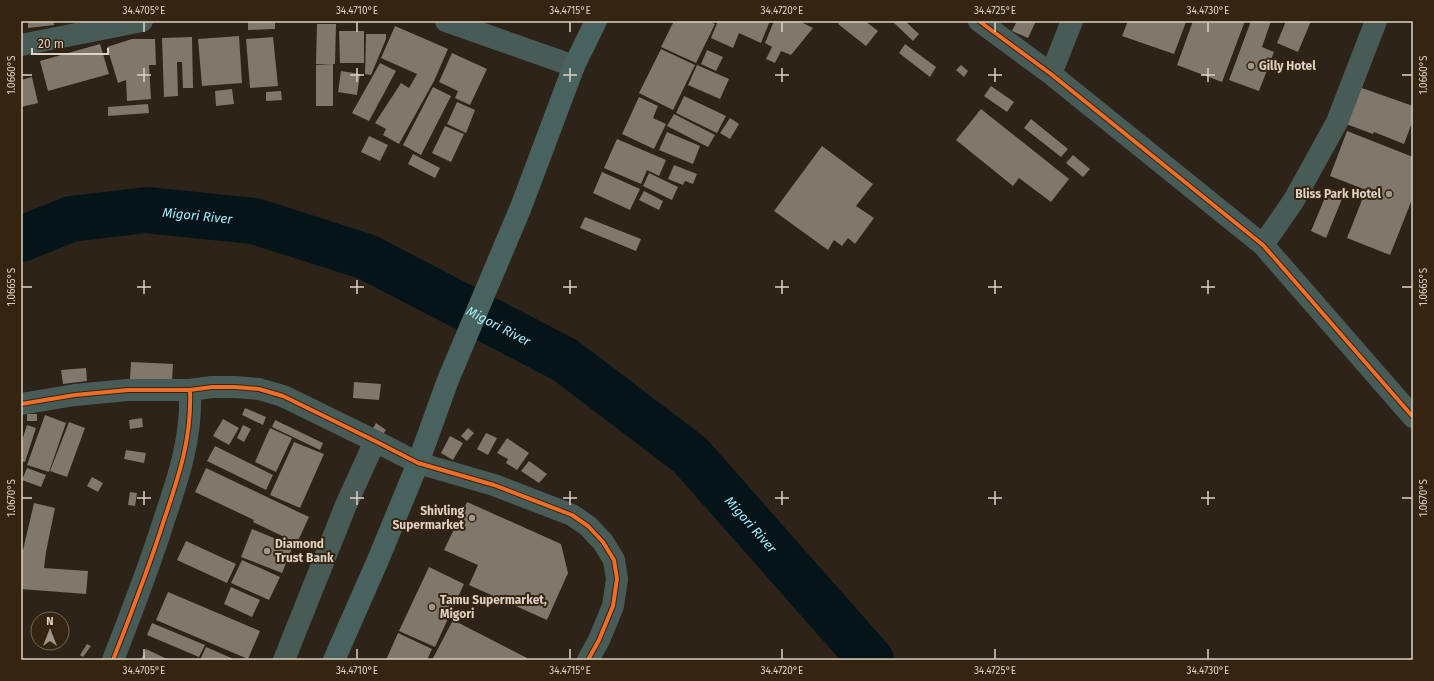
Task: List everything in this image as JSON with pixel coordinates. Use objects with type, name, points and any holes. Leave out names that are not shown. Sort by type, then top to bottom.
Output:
[{"type":"highway","points":[[334,660],[418,464],[448,380],[521,207],[574,66],[596,21]]},
{"type":"street","points":[[21,45],[142,21]]},
{"type":"street","points":[[446,21],[500,31],[574,66]]},
{"type":"street","points":[[979,21],[1051,74],[1263,245],[1413,417]]},
{"type":"street","points":[[1051,74],[1072,21]]},
{"type":"street","points":[[1263,245],[1294,200],[1337,122],[1376,21]]},
{"type":"street","points":[[21,404],[75,395],[128,390],[190,390],[212,387],[235,387],[259,390],[283,396],[418,464],[494,485],[572,515],[588,526],[603,542],[614,560],[617,579],[613,606],[599,640],[588,660]]},
{"type":"street","points":[[113,660],[152,557],[178,479],[189,430],[191,411],[190,390]]},
{"type":"street","points":[[284,660],[346,505],[375,441]]},
{"type":"building","points":[[28,21],[53,21],[54,25],[28,28]]},
{"type":"building","points":[[248,21],[275,21],[275,29],[248,30]]},
{"type":"building","points":[[674,21],[708,21],[715,24],[696,63],[661,47]]},
{"type":"building","points":[[718,21],[770,21],[761,43],[739,33],[733,48],[711,38]]},
{"type":"building","points":[[774,21],[799,21],[813,28],[791,55],[781,51],[775,63],[766,59],[772,47],[765,43]]},
{"type":"building","points":[[840,21],[865,21],[878,31],[866,46],[838,24]]},
{"type":"building","points":[[905,21],[919,34],[913,41],[893,22]]},
{"type":"building","points":[[1017,21],[1036,21],[1028,38],[1012,31]]},
{"type":"building","points":[[1128,21],[1186,22],[1174,54],[1122,36]]},
{"type":"building","points":[[1193,21],[1245,21],[1222,82],[1177,65]]},
{"type":"building","name":"Gilly Hotel","points":[[1251,21],[1271,21],[1262,47],[1274,52],[1259,91],[1229,80]]},
{"type":"building","points":[[1286,21],[1311,21],[1298,52],[1277,43]]},
{"type":"building","points":[[317,24],[336,24],[335,64],[333,64],[333,106],[316,106],[316,65],[331,65],[316,64]]},
{"type":"building","points":[[395,26],[448,49],[434,81],[399,144],[383,135],[386,129],[375,123],[401,83],[409,88],[417,74],[381,58]]},
{"type":"building","points":[[339,31],[364,31],[364,63],[340,63]]},
{"type":"building","points":[[366,34],[386,34],[386,39],[371,75],[365,74]]},
{"type":"building","points":[[239,36],[242,83],[202,86],[198,39]]},
{"type":"building","points":[[192,37],[193,88],[183,88],[182,62],[177,62],[178,96],[164,97],[162,38]]},
{"type":"building","points":[[273,37],[278,86],[250,88],[246,39]]},
{"type":"building","points":[[132,39],[155,39],[156,65],[149,65],[151,99],[127,101],[126,80],[118,83],[107,47]]},
{"type":"building","points":[[100,44],[109,74],[48,91],[40,61]]},
{"type":"building","points":[[905,44],[936,67],[930,77],[899,53]]},
{"type":"building","points":[[661,49],[695,65],[673,110],[639,93]]},
{"type":"building","points":[[707,50],[723,57],[716,71],[701,64]]},
{"type":"building","points":[[452,53],[487,69],[470,105],[455,98],[458,91],[439,82]]},
{"type":"building","points":[[380,63],[396,71],[369,121],[352,113]]},
{"type":"building","points":[[697,65],[729,79],[720,99],[688,85]]},
{"type":"building","points":[[961,65],[968,71],[964,77],[956,70]]},
{"type":"building","points":[[341,71],[360,74],[357,95],[338,92]]},
{"type":"building","points":[[32,77],[38,103],[21,107],[21,80]]},
{"type":"building","points":[[991,86],[1014,102],[1007,112],[984,96]]},
{"type":"building","points":[[433,87],[451,96],[421,155],[403,145]]},
{"type":"building","points":[[1359,87],[1413,106],[1413,120],[1404,144],[1374,132],[1373,134],[1346,124]]},
{"type":"building","points":[[232,89],[234,104],[216,106],[215,91]]},
{"type":"building","points":[[281,91],[282,100],[266,101],[266,92]]},
{"type":"building","points":[[684,96],[726,116],[717,133],[676,113]]},
{"type":"building","points":[[639,97],[658,106],[653,118],[666,124],[654,149],[622,134]]},
{"type":"building","points":[[457,102],[475,110],[466,133],[447,124]]},
{"type":"building","points":[[148,104],[149,113],[108,116],[108,107]]},
{"type":"building","points":[[981,109],[1069,179],[1051,202],[1019,178],[1013,186],[956,140]]},
{"type":"building","points":[[674,114],[715,135],[708,147],[667,126]]},
{"type":"building","points":[[730,118],[739,124],[730,139],[720,133]]},
{"type":"building","points":[[1031,119],[1068,149],[1061,157],[1024,128]]},
{"type":"building","points":[[445,126],[464,134],[451,162],[432,153]]},
{"type":"building","name":"Bliss Park Hotel","points":[[1347,131],[1413,157],[1413,197],[1390,255],[1347,238],[1366,190],[1330,176]]},
{"type":"building","points":[[667,132],[700,146],[693,164],[659,150]]},
{"type":"building","points":[[369,136],[388,145],[380,161],[361,152]]},
{"type":"building","points":[[617,139],[666,160],[659,176],[647,170],[641,184],[604,168]]},
{"type":"building","points":[[822,146],[873,184],[856,206],[874,218],[855,244],[848,238],[842,246],[834,240],[828,250],[774,211]]},
{"type":"building","points":[[413,154],[440,168],[435,178],[408,164]]},
{"type":"building","points":[[1073,155],[1090,169],[1083,177],[1066,163]]},
{"type":"building","points":[[674,165],[697,174],[693,184],[685,181],[683,185],[668,179]]},
{"type":"building","points":[[602,172],[640,189],[630,210],[593,193]]},
{"type":"building","points":[[649,173],[678,187],[672,200],[643,186]]},
{"type":"building","points":[[1329,188],[1344,194],[1326,238],[1311,231]]},
{"type":"building","points":[[644,191],[663,201],[659,210],[639,200]]},
{"type":"building","points":[[585,217],[641,239],[636,251],[580,228]]},
{"type":"building","points":[[131,362],[173,364],[172,381],[130,379]]},
{"type":"building","points":[[86,368],[87,381],[63,384],[61,370]]},
{"type":"building","points":[[354,382],[381,384],[379,400],[353,398]]},
{"type":"building","points":[[245,408],[266,417],[263,425],[242,415]]},
{"type":"building","points":[[27,414],[37,414],[37,421],[27,421]]},
{"type":"building","points":[[45,415],[66,423],[49,472],[27,465]]},
{"type":"building","points":[[142,418],[143,427],[130,429],[129,420]]},
{"type":"building","points":[[223,419],[239,428],[229,445],[213,436]]},
{"type":"building","points":[[275,420],[323,443],[320,450],[272,427]]},
{"type":"building","points":[[69,422],[85,428],[67,477],[50,471]]},
{"type":"building","points":[[376,423],[386,430],[381,437],[372,430]]},
{"type":"building","points":[[27,425],[36,428],[25,462],[21,461],[21,444]]},
{"type":"building","points":[[243,425],[251,429],[244,442],[237,438]]},
{"type":"building","points":[[270,428],[292,438],[276,472],[255,462]]},
{"type":"building","points":[[468,428],[474,433],[467,441],[461,436]]},
{"type":"building","points":[[486,433],[497,438],[488,455],[477,449]]},
{"type":"building","points":[[450,436],[463,443],[453,460],[441,453]]},
{"type":"building","points":[[507,438],[529,453],[517,470],[506,463],[508,459],[497,453]]},
{"type":"building","points":[[294,442],[324,454],[300,508],[270,495]]},
{"type":"building","points":[[215,446],[273,475],[266,490],[207,461]]},
{"type":"building","points":[[126,450],[146,453],[144,463],[124,459]]},
{"type":"building","points":[[529,461],[547,474],[539,483],[521,471]]},
{"type":"building","points":[[27,468],[46,475],[41,487],[22,480]]},
{"type":"building","points":[[206,468],[309,517],[297,543],[253,522],[254,520],[195,492]]},
{"type":"building","points":[[92,477],[103,483],[98,492],[87,486]]},
{"type":"building","points":[[130,492],[137,493],[135,506],[128,505]]},
{"type":"building","points":[[467,502],[561,544],[568,573],[547,620],[469,585],[478,565],[444,550]]},
{"type":"building","points":[[34,503],[55,508],[44,568],[88,571],[86,594],[21,589],[21,550],[23,550]]},
{"type":"building","name":"Diamond Trust Bank","points":[[252,529],[293,546],[282,573],[241,557]]},
{"type":"building","points":[[186,541],[236,564],[227,583],[177,560]]},
{"type":"building","points":[[242,560],[280,577],[269,600],[231,583]]},
{"type":"building","name":"Tamu Supermarket, Migori","points":[[429,567],[464,584],[435,647],[399,631]]},
{"type":"building","points":[[231,587],[260,600],[252,617],[224,604]]},
{"type":"building","points":[[168,592],[260,631],[248,659],[156,620]]},
{"type":"building","points":[[453,620],[527,658],[527,660],[432,660]]},
{"type":"building","points":[[152,623],[205,645],[199,657],[147,635]]},
{"type":"building","points":[[398,633],[432,649],[427,660],[386,660]]},
{"type":"building","points":[[87,644],[91,646],[83,657],[80,655]]},
{"type":"building","points":[[206,647],[236,660],[200,660]]},
{"type":"building","points":[[146,649],[169,660],[141,660]]},
{"type":"waterway","name":"Migori River","points":[[21,239],[71,219],[146,210],[254,221],[367,257],[565,360],[690,455],[871,660]]},
{"type":"cycle path","points":[[979,21],[1051,74],[1263,245],[1413,417]]},
{"type":"cycle path","points":[[21,404],[75,395],[128,390],[190,390],[212,387],[259,389],[283,396],[418,463],[494,485],[572,515],[588,526],[603,542],[614,560],[617,579],[613,606],[599,640],[588,660]]},
{"type":"cycle path","points":[[113,660],[170,504],[187,440],[190,390]]},
{"type":"place","name":"Gilly Hotel","points":[[1251,66]]},
{"type":"place","name":"Bliss Park Hotel","points":[[1389,194]]},
{"type":"place","name":"Shivling Supermarket","points":[[472,518]]},
{"type":"place","name":"Diamond Trust Bank","points":[[267,551]]},
{"type":"place","name":"Tamu Supermarket, Migori","points":[[432,607]]}]
